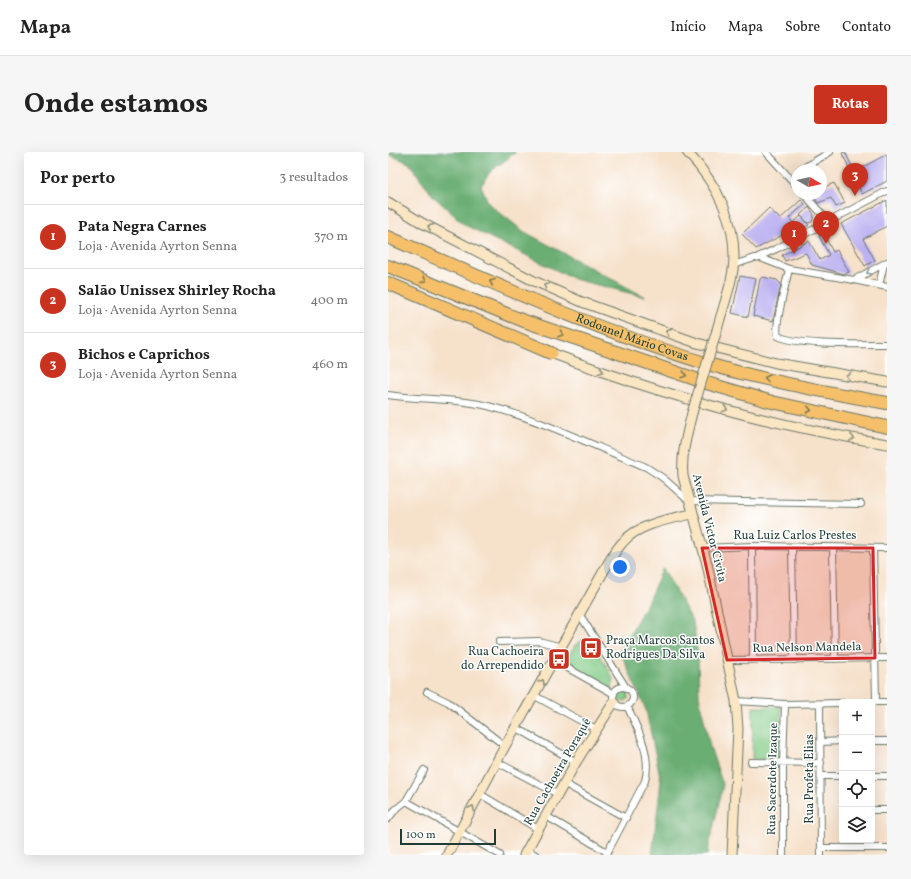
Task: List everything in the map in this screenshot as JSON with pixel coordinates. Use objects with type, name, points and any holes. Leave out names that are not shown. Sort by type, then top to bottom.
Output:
[{"type":"highway","name":"Rodoanel Mário Covas","points":[[388,237],[588,322],[708,363],[778,381],[887,403]]},
{"type":"highway","name":"Rodoanel Mário Covas","points":[[388,266],[524,321],[710,384],[772,402],[887,427]]},
{"type":"highway","points":[[388,283],[551,353]]},
{"type":"highway","points":[[388,291],[528,346],[551,353]]},
{"type":"main road","name":"Avenida Victor Civita","points":[[687,152],[705,171],[726,212],[731,236],[733,265],[717,330],[692,413],[682,463],[689,501],[702,548],[736,701],[738,729],[732,855]]},
{"type":"main road","points":[[388,202],[422,223],[534,281],[582,302],[705,344],[776,362],[887,382]]},
{"type":"main road","points":[[551,353],[597,370],[729,410],[815,431],[887,444]]},
{"type":"main road","points":[[447,855],[498,762],[505,746],[555,661],[610,560],[623,541],[632,533],[644,528],[692,514]]},
{"type":"main road","name":"Rua Cachoeira Poraquê","points":[[525,852],[615,695]]},
{"type":"street","points":[[766,152],[791,178]]},
{"type":"street","points":[[810,164],[830,152]]},
{"type":"street","points":[[733,265],[758,257],[887,191]]},
{"type":"street","points":[[809,200],[828,221]]},
{"type":"street","points":[[758,257],[789,270],[854,280],[887,287]]},
{"type":"street","points":[[854,280],[885,263]]},
{"type":"street","points":[[879,285],[885,263]]},
{"type":"street","points":[[789,270],[777,332],[778,336],[788,340],[887,344]]},
{"type":"street","points":[[388,395],[433,400],[462,401],[509,413],[646,467],[663,478],[689,501],[861,504]]},
{"type":"street","points":[[752,546],[753,659]]},
{"type":"street","name":"Rua Luiz Carlos Prestes","points":[[702,548],[752,546],[887,548]]},
{"type":"street","points":[[792,547],[794,660]]},
{"type":"street","points":[[833,547],[835,659]]},
{"type":"street","points":[[873,548],[875,658],[874,699]]},
{"type":"street","points":[[580,615],[632,696],[631,701],[627,706],[620,707],[615,695],[616,672]]},
{"type":"street","points":[[499,642],[539,641],[562,647]]},
{"type":"street","name":"Rua Nelson Mandela","points":[[728,660],[887,658]]},
{"type":"street","points":[[555,661],[615,695]]},
{"type":"street","points":[[615,695],[627,689]]},
{"type":"street","points":[[427,692],[448,702],[505,746]]},
{"type":"street","points":[[535,696],[596,729]]},
{"type":"street","points":[[736,701],[785,704],[839,703]]},
{"type":"street","points":[[875,702],[887,702]]},
{"type":"street","name":"Rua Sacerdote Izaque","points":[[783,855],[783,762],[785,704]]},
{"type":"street","name":"Rua Profeta Elias","points":[[820,704],[822,742],[821,852]]},
{"type":"street","points":[[546,816],[606,853],[646,782],[648,764],[638,728],[627,706]]},
{"type":"street","points":[[516,728],[576,762]]},
{"type":"street","points":[[822,742],[839,741]]},
{"type":"street","points":[[875,741],[887,741]]},
{"type":"street","points":[[498,762],[558,794]]},
{"type":"street","points":[[751,762],[821,763]]},
{"type":"street","points":[[388,818],[395,810],[406,802],[424,770]]},
{"type":"street","points":[[821,776],[839,776]]},
{"type":"street","points":[[875,776],[887,776]]},
{"type":"street","points":[[565,784],[626,818]]},
{"type":"street","points":[[480,794],[538,829]]},
{"type":"street","points":[[406,802],[500,855]]},
{"type":"street","points":[[875,810],[887,810]]},
{"type":"street","points":[[821,852],[887,848]]},
{"type":"street","points":[[525,852],[536,855]]},
{"type":"highlighted area","points":[[702,548],[873,548],[875,658],[727,660]]},
{"type":"green space","points":[[388,152],[516,152],[490,172],[481,186],[489,204],[523,231],[645,297],[574,279],[465,225],[434,197],[409,163],[388,154]]},
{"type":"green space","points":[[663,568],[693,622],[698,655],[699,696],[710,747],[723,785],[707,855],[652,855],[661,781],[646,710],[620,651],[646,605]]},
{"type":"green space","points":[[583,640],[589,641],[610,671],[613,680],[611,690],[565,661],[575,645]]},
{"type":"green space","points":[[623,690],[627,692],[629,696],[627,700],[623,702],[619,700],[617,696],[619,692]]},
{"type":"green space","points":[[753,707],[781,707],[780,759],[752,759]]},
{"type":"building","points":[[844,152],[854,170],[851,172],[842,153]]},
{"type":"building","points":[[887,154],[887,181],[862,194],[852,173]]},
{"type":"building","points":[[834,183],[845,203],[836,207],[831,198],[827,200],[827,186]]},
{"type":"building","points":[[801,200],[805,204],[789,218],[793,223],[801,216],[809,225],[800,230],[798,228],[788,235],[786,233],[756,249],[742,234],[769,208],[780,219]]},
{"type":"building","points":[[816,200],[826,200],[818,203]]},
{"type":"building","points":[[887,200],[887,226],[863,239],[875,260],[865,266],[841,224]]},
{"type":"building","points":[[809,207],[814,215],[812,222],[808,223],[800,215]]},
{"type":"building","points":[[823,233],[833,252],[837,250],[849,272],[844,274],[812,265],[806,253],[785,261],[782,255],[809,241],[820,260],[829,255],[819,236]]},
{"type":"building","points":[[740,276],[756,279],[748,317],[732,313]]},
{"type":"building","points":[[762,277],[777,280],[781,284],[773,321],[753,316],[760,279]]},
{"type":"place","name":"Bichos e Caprichos","points":[[855,196]]},
{"type":"place","name":"Salão Unissex Shirley Rocha","points":[[826,244]]},
{"type":"place","name":"Pata Negra Carnes","points":[[794,254]]},
{"type":"place","name":"Praça Marcos Santos Rodrigues Da Silva","points":[[591,648]]},
{"type":"place","name":"Rua Cachoeira do Arrependido","points":[[559,659]]}]
